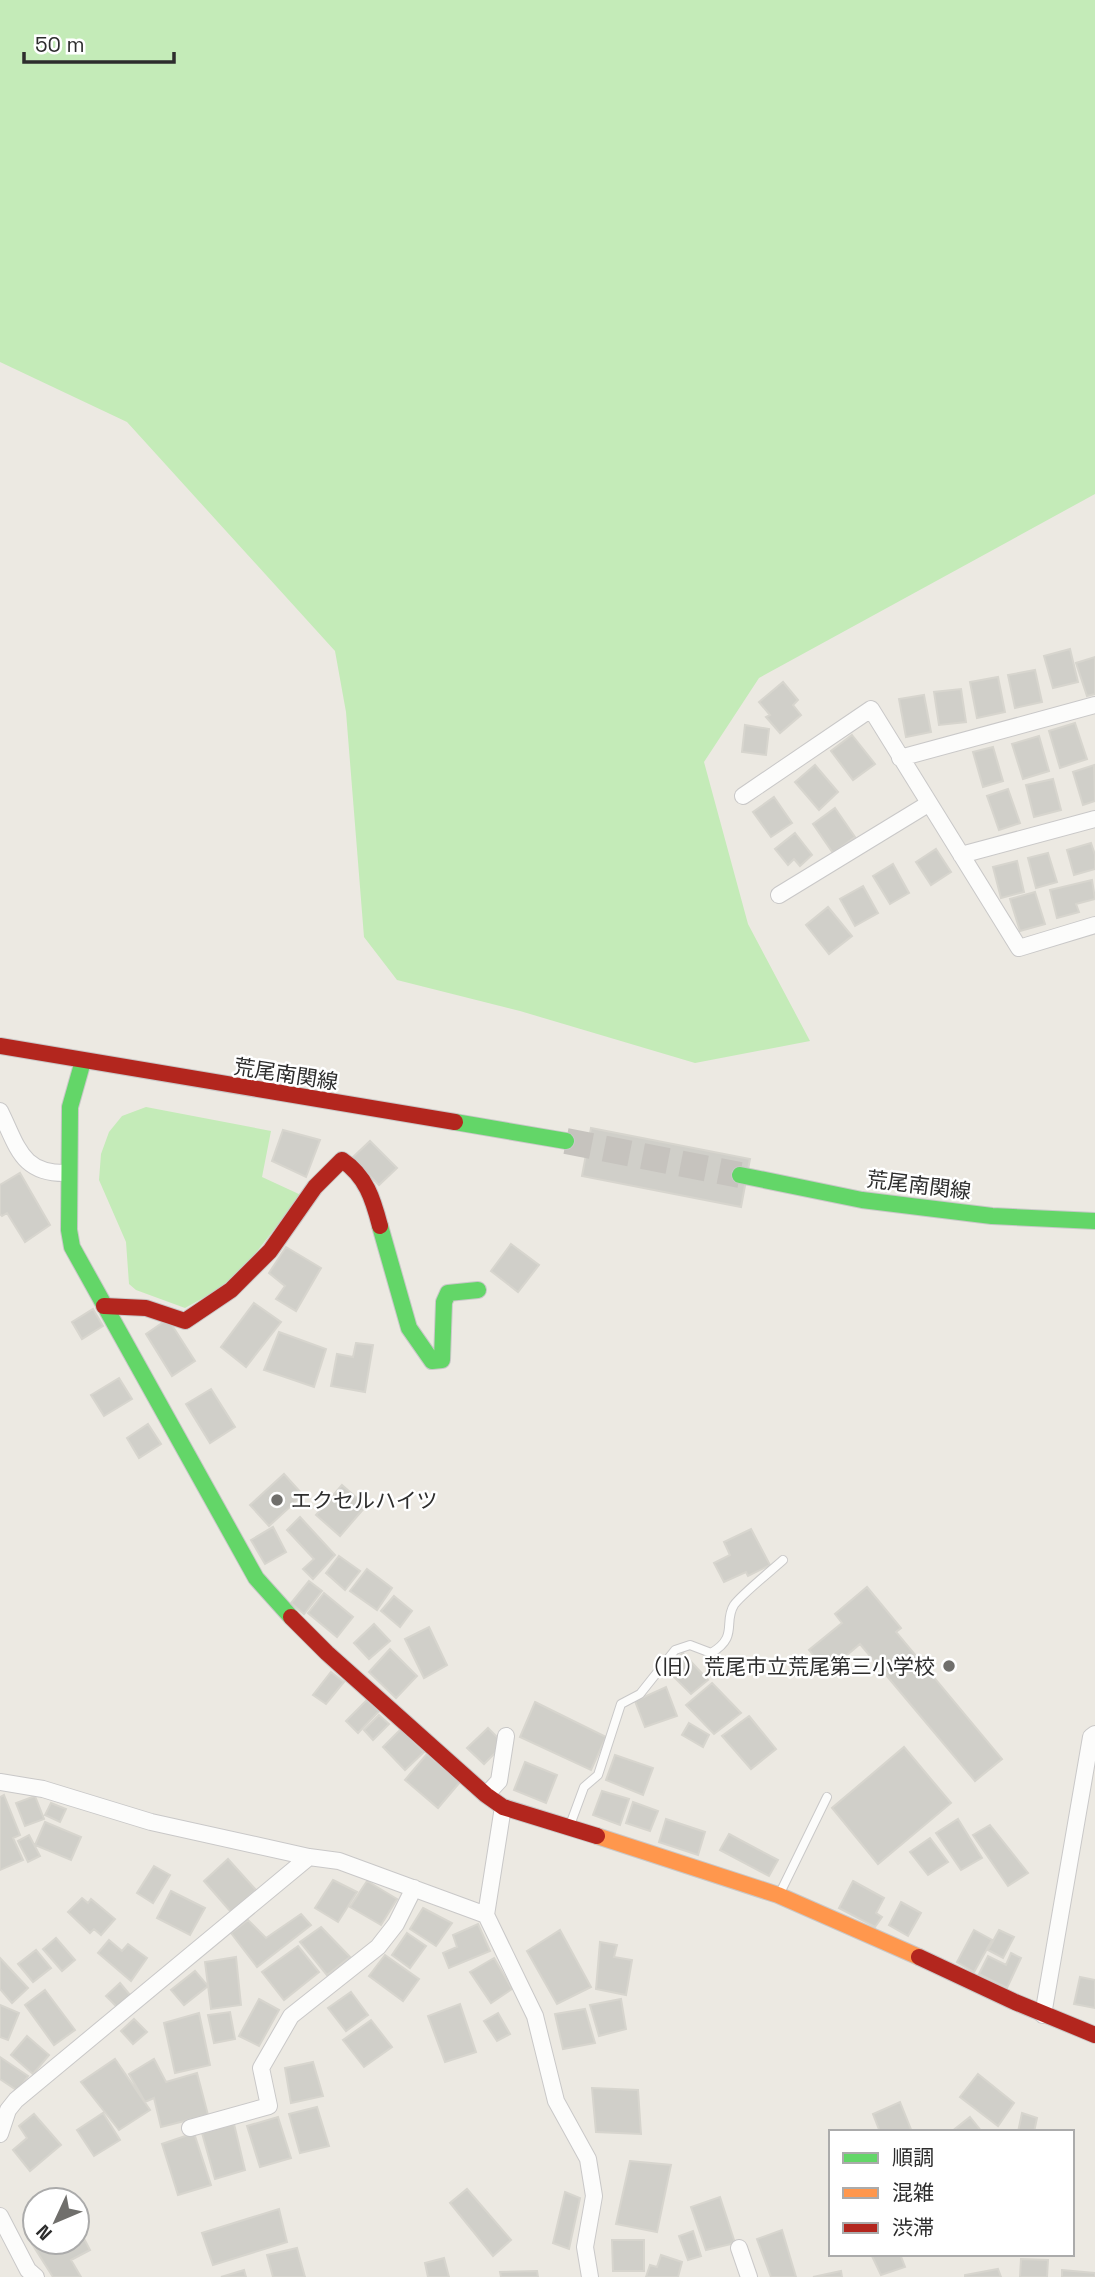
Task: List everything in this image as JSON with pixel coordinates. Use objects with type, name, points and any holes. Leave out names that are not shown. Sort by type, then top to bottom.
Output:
[{"type":"street","points":[[900,758],[1095,705]]},
{"type":"street","points":[[743,796],[870,709],[1019,948],[1095,925]]},
{"type":"street","points":[[779,895],[928,804]]},
{"type":"street","points":[[961,855],[1095,819]]},
{"type":"street","name":"荒尾南関線","points":[[0,1046],[566,1141]]},
{"type":"street","points":[[83,1061],[70,1107],[69,1230],[72,1247],[256,1578],[327,1653],[486,1795],[503,1807],[695,1866],[778,1895],[906,1949],[1043,2015],[1095,2035]]},
{"type":"street","points":[[0,1111],[22,1156],[35,1168],[58,1174],[69,1173]]},
{"type":"street","points":[[104,1306],[158,1308],[186,1321],[231,1290],[270,1251],[315,1187],[342,1160],[353,1167],[370,1190],[409,1328],[432,1361],[442,1360],[444,1302],[448,1293],[478,1290]]},
{"type":"street","name":"荒尾南関線","points":[[740,1175],[862,1200],[992,1216],[1095,1221]]},
{"type":"street","points":[[1043,2015],[1091,1737],[1095,1734]]},
{"type":"street","points":[[486,1795],[499,1782],[506,1736]]},
{"type":"street","points":[[0,1782],[43,1789],[150,1822],[309,1857],[339,1861],[414,1888],[487,1907]]},
{"type":"street","points":[[503,1807],[487,1907],[535,2016],[556,2101],[588,2159],[594,2196],[585,2247],[590,2277]]},
{"type":"street","points":[[0,2134],[8,2110],[16,2100],[309,1857]]},
{"type":"street","points":[[190,2128],[269,2106],[261,2068],[291,2016],[378,1947],[396,1924],[414,1888]]},
{"type":"street","points":[[0,2216],[28,2270],[36,2277]]},
{"type":"street","points":[[739,2248],[749,2277]]},
{"type":"lane","points":[[569,1827],[584,1787],[598,1775],[621,1704],[640,1694],[675,1650],[691,1645],[711,1653],[719,1648],[729,1634],[733,1606],[783,1560]]},
{"type":"lane","points":[[778,1895],[827,1797]]},
{"type":"green space","points":[[0,0],[1095,0],[1095,494],[759,678],[704,762],[748,924],[810,1041],[695,1063],[520,1011],[397,980],[364,937],[346,712],[335,651],[127,422],[0,362]]},
{"type":"green space","points":[[146,1107],[271,1131],[262,1177],[301,1195],[234,1281],[185,1308],[136,1290],[129,1284],[126,1242],[99,1180],[101,1154],[109,1132],[122,1116]]},
{"type":"building","points":[[1070,649],[1078,682],[1053,688],[1044,656]]},
{"type":"building","points":[[1095,657],[1095,694],[1087,696],[1076,663]]},
{"type":"building","points":[[1035,670],[1042,702],[1015,708],[1008,675]]},
{"type":"building","points":[[998,677],[1005,712],[977,718],[970,682]]},
{"type":"building","points":[[783,682],[798,700],[793,705],[801,715],[780,733],[766,717],[770,715],[759,702]]},
{"type":"building","points":[[961,689],[966,722],[939,725],[934,692]]},
{"type":"building","points":[[924,695],[931,732],[906,737],[899,699]]},
{"type":"building","points":[[1075,723],[1087,759],[1060,768],[1049,731]]},
{"type":"building","points":[[745,725],[769,729],[766,755],[742,752]]},
{"type":"building","points":[[852,735],[875,764],[853,780],[831,751]]},
{"type":"building","points":[[1039,736],[1049,771],[1023,779],[1012,744]]},
{"type":"building","points":[[993,747],[1003,781],[983,787],[973,752]]},
{"type":"building","points":[[815,765],[838,792],[819,810],[795,782]]},
{"type":"building","points":[[1094,765],[1095,801],[1083,805],[1073,772]]},
{"type":"building","points":[[1053,779],[1061,810],[1034,817],[1026,785]]},
{"type":"building","points":[[1008,789],[1020,823],[999,830],[987,796]]},
{"type":"building","points":[[774,797],[792,823],[771,837],[753,812]]},
{"type":"building","points":[[835,808],[855,837],[833,853],[813,824]]},
{"type":"building","points":[[795,833],[812,855],[800,866],[794,859],[788,865],[775,849]]},
{"type":"building","points":[[1091,843],[1095,855],[1095,869],[1074,875],[1067,850]]},
{"type":"building","points":[[936,849],[951,872],[931,885],[916,862]]},
{"type":"building","points":[[1048,853],[1057,882],[1036,888],[1028,858]]},
{"type":"building","points":[[1017,861],[1024,892],[1001,898],[993,867]]},
{"type":"building","points":[[893,864],[909,893],[890,904],[873,876]]},
{"type":"building","points":[[1092,880],[1095,899],[1076,904],[1079,912],[1057,918],[1050,890]]},
{"type":"building","points":[[863,886],[878,913],[855,926],[840,899]]},
{"type":"building","points":[[1035,892],[1045,924],[1020,931],[1010,899]]},
{"type":"building","points":[[828,907],[852,936],[829,954],[806,925]]},
{"type":"building","points":[[591,1128],[750,1159],[741,1207],[582,1176]]},
{"type":"building","points":[[283,1130],[320,1140],[306,1177],[272,1161]]},
{"type":"building","points":[[370,1141],[397,1168],[379,1185],[352,1158]]},
{"type":"building","points":[[20,1173],[50,1225],[25,1242],[7,1213],[2,1216],[0,1214],[0,1185]]},
{"type":"building","points":[[511,1244],[539,1265],[518,1292],[491,1271]]},
{"type":"building","points":[[286,1247],[321,1268],[296,1311],[276,1299],[285,1286],[269,1273]]},
{"type":"building","points":[[254,1303],[281,1322],[246,1367],[221,1347]]},
{"type":"building","points":[[93,1309],[103,1326],[82,1339],[72,1322]]},
{"type":"building","points":[[168,1319],[195,1361],[172,1376],[146,1334]]},
{"type":"building","points":[[279,1332],[326,1349],[314,1387],[264,1370]]},
{"type":"building","points":[[356,1343],[373,1345],[365,1392],[331,1386],[337,1354],[353,1357]]},
{"type":"building","points":[[119,1378],[132,1399],[104,1416],[91,1395]]},
{"type":"building","points":[[211,1389],[235,1427],[210,1443],[186,1404]]},
{"type":"building","points":[[148,1424],[161,1444],[139,1458],[127,1438]]},
{"type":"building","name":"エクセルハイツ","points":[[284,1474],[303,1495],[269,1526],[250,1505]]},
{"type":"building","points":[[342,1485],[366,1506],[340,1536],[316,1515]]},
{"type":"building","points":[[300,1517],[335,1555],[313,1579],[303,1569],[314,1559],[287,1530]]},
{"type":"building","points":[[273,1527],[286,1552],[265,1564],[251,1540]]},
{"type":"building","points":[[751,1529],[770,1565],[748,1576],[746,1572],[724,1582],[714,1563],[730,1555],[724,1542]]},
{"type":"building","points":[[339,1556],[360,1571],[345,1590],[326,1573]]},
{"type":"building","points":[[367,1569],[392,1588],[377,1610],[350,1591]]},
{"type":"building","points":[[309,1581],[322,1591],[304,1614],[291,1603]]},
{"type":"building","points":[[867,1587],[901,1628],[896,1632],[1002,1759],[975,1781],[860,1644],[827,1672],[809,1650],[842,1623],[835,1614]]},
{"type":"building","points":[[324,1593],[353,1617],[337,1637],[308,1613]]},
{"type":"building","points":[[394,1596],[412,1611],[400,1627],[381,1611]]},
{"type":"building","points":[[374,1624],[390,1641],[369,1659],[354,1643]]},
{"type":"building","points":[[429,1627],[447,1665],[424,1678],[405,1639]]},
{"type":"building","points":[[390,1649],[417,1676],[396,1698],[369,1672]]},
{"type":"building","points":[[683,1653],[708,1680],[691,1694],[666,1669]]},
{"type":"building","points":[[331,1672],[344,1682],[326,1704],[313,1695]]},
{"type":"building","points":[[712,1683],[741,1713],[714,1734],[686,1705]]},
{"type":"building","points":[[666,1687],[677,1716],[645,1727],[635,1701]]},
{"type":"building","points":[[367,1700],[379,1711],[358,1733],[346,1721]]},
{"type":"building","points":[[535,1702],[606,1737],[591,1770],[520,1737]]},
{"type":"building","points":[[379,1715],[389,1724],[373,1740],[364,1730]]},
{"type":"building","points":[[749,1716],[776,1749],[751,1769],[722,1736]]},
{"type":"building","points":[[689,1723],[709,1735],[703,1747],[682,1735]]},
{"type":"building","points":[[488,1728],[504,1744],[484,1764],[467,1748]]},
{"type":"building","points":[[401,1729],[424,1752],[405,1770],[383,1747]]},
{"type":"building","points":[[904,1747],[951,1803],[878,1864],[832,1808]]},
{"type":"building","points":[[427,1754],[460,1782],[438,1808],[405,1780]]},
{"type":"building","points":[[615,1755],[653,1768],[643,1795],[606,1780]]},
{"type":"building","points":[[525,1762],[557,1775],[546,1803],[514,1790]]},
{"type":"building","points":[[602,1791],[629,1799],[620,1825],[593,1815]]},
{"type":"building","points":[[4,1795],[20,1835],[13,1838],[23,1860],[0,1870],[0,1797]]},
{"type":"building","points":[[35,1796],[44,1819],[25,1826],[16,1803]]},
{"type":"building","points":[[633,1802],[658,1811],[650,1831],[626,1823]]},
{"type":"building","points":[[51,1803],[66,1809],[60,1822],[45,1815]]},
{"type":"building","points":[[666,1819],[705,1832],[698,1855],[659,1842]]},
{"type":"building","points":[[958,1819],[982,1858],[961,1870],[936,1833]]},
{"type":"building","points":[[45,1822],[81,1837],[71,1860],[35,1845]]},
{"type":"building","points":[[990,1825],[1028,1873],[1008,1886],[973,1835]]},
{"type":"building","points":[[729,1834],[778,1860],[769,1876],[720,1850]]},
{"type":"building","points":[[29,1835],[40,1856],[28,1862],[18,1841]]},
{"type":"building","points":[[930,1838],[948,1862],[928,1875],[910,1852]]},
{"type":"building","points":[[228,1859],[256,1890],[231,1912],[204,1881]]},
{"type":"building","points":[[154,1866],[170,1875],[153,1903],[137,1893]]},
{"type":"building","points":[[333,1880],[357,1892],[338,1922],[315,1908]]},
{"type":"building","points":[[367,1881],[397,1899],[381,1925],[350,1907]]},
{"type":"building","points":[[853,1881],[884,1898],[876,1913],[882,1917],[875,1927],[839,1908]]},
{"type":"building","points":[[171,1891],[205,1908],[190,1935],[157,1918]]},
{"type":"building","points":[[82,1898],[88,1903],[91,1899],[115,1919],[101,1935],[94,1929],[90,1933],[68,1912]]},
{"type":"building","points":[[901,1902],[921,1913],[908,1936],[889,1925]]},
{"type":"building","points":[[423,1908],[452,1923],[436,1946],[410,1929]]},
{"type":"building","points":[[301,1914],[311,1925],[257,1967],[231,1933],[248,1920],[266,1938]]},
{"type":"building","points":[[478,1924],[490,1951],[449,1968],[443,1953],[457,1947],[453,1935]]},
{"type":"building","points":[[321,1927],[350,1957],[327,1975],[300,1942]]},
{"type":"building","points":[[560,1930],[591,1987],[557,2004],[527,1951]]},
{"type":"building","points":[[974,1930],[992,1940],[974,1972],[957,1962]]},
{"type":"building","points":[[999,1930],[1014,1937],[1003,1958],[988,1950]]},
{"type":"building","points":[[407,1933],[426,1946],[410,1968],[392,1955]]},
{"type":"building","points":[[56,1938],[75,1960],[62,1971],[43,1949]]},
{"type":"building","points":[[109,1940],[122,1951],[128,1944],[147,1958],[131,1981],[98,1953]]},
{"type":"building","points":[[600,1942],[617,1945],[614,1957],[632,1960],[626,1995],[596,1989]]},
{"type":"building","points":[[298,1946],[319,1972],[284,2000],[262,1972]]},
{"type":"building","points":[[36,1950],[51,1968],[33,1982],[18,1964]]},
{"type":"building","points":[[1011,1953],[1021,1958],[1007,1988],[979,1974],[988,1956],[1006,1965]]},
{"type":"building","points":[[385,1955],[419,1979],[403,2001],[369,1976]]},
{"type":"building","points":[[236,1957],[241,2005],[211,2009],[205,1962]]},
{"type":"building","points":[[0,1958],[28,1988],[12,2003],[0,1989]]},
{"type":"building","points":[[494,1958],[512,1989],[491,2003],[470,1972]]},
{"type":"building","points":[[195,1971],[208,1986],[184,2005],[171,1990]]},
{"type":"building","points":[[1080,1977],[1095,1980],[1095,2008],[1074,2004]]},
{"type":"building","points":[[120,1983],[130,1995],[117,2007],[106,1996]]},
{"type":"building","points":[[45,1990],[75,2030],[54,2045],[25,2005]]},
{"type":"building","points":[[351,1992],[368,2015],[346,2031],[328,2008]]},
{"type":"building","points":[[259,1999],[279,2010],[259,2046],[239,2036]]},
{"type":"building","points":[[621,1999],[626,2029],[599,2036],[590,2005]]},
{"type":"building","points":[[460,2004],[476,2052],[445,2062],[428,2016]]},
{"type":"building","points":[[0,2005],[19,2013],[8,2040],[0,2037]]},
{"type":"building","points":[[585,2009],[595,2043],[563,2049],[555,2014]]},
{"type":"building","points":[[230,2012],[235,2039],[214,2043],[208,2015]]},
{"type":"building","points":[[199,2013],[210,2065],[175,2073],[164,2023]]},
{"type":"building","points":[[498,2013],[510,2034],[497,2041],[484,2021]]},
{"type":"building","points":[[134,2019],[147,2032],[133,2044],[121,2031]]},
{"type":"building","points":[[371,2020],[392,2047],[364,2067],[343,2040]]},
{"type":"building","points":[[27,2036],[49,2055],[33,2074],[11,2055]]},
{"type":"building","points":[[0,2057],[28,2076],[18,2091],[0,2079]]},
{"type":"building","points":[[115,2059],[150,2110],[119,2130],[81,2082]]},
{"type":"building","points":[[154,2059],[166,2082],[197,2073],[208,2115],[161,2127],[154,2098],[145,2102],[129,2074]]},
{"type":"building","points":[[313,2062],[323,2096],[291,2103],[285,2068]]},
{"type":"building","points":[[978,2074],[1014,2103],[998,2126],[960,2097]]},
{"type":"building","points":[[592,2088],[638,2090],[641,2134],[596,2132]]},
{"type":"building","points":[[900,2102],[911,2130],[879,2130],[873,2114]]},
{"type":"building","points":[[317,2107],[329,2146],[300,2153],[289,2114]]},
{"type":"building","points":[[103,2113],[120,2140],[94,2156],[77,2130]]},
{"type":"building","points":[[1022,2113],[1037,2118],[1034,2130],[1018,2130]]},
{"type":"building","points":[[34,2114],[61,2145],[30,2171],[13,2150],[27,2138],[19,2126]]},
{"type":"building","points":[[278,2117],[291,2158],[260,2167],[247,2126]]},
{"type":"building","points":[[970,2117],[980,2130],[954,2130]]},
{"type":"building","points":[[234,2124],[245,2170],[215,2179],[202,2133]]},
{"type":"building","points":[[194,2133],[211,2185],[178,2195],[162,2144]]},
{"type":"building","points":[[630,2161],[671,2165],[657,2232],[616,2224]]},
{"type":"building","points":[[467,2189],[511,2240],[493,2256],[450,2203]]},
{"type":"building","points":[[565,2192],[580,2198],[569,2249],[553,2243]]},
{"type":"building","points":[[720,2197],[735,2243],[706,2250],[691,2207]]},
{"type":"building","points":[[279,2209],[287,2242],[213,2265],[202,2233]]},
{"type":"building","points":[[782,2230],[796,2277],[771,2277],[757,2239]]},
{"type":"building","points":[[693,2231],[701,2256],[688,2260],[679,2236]]},
{"type":"building","points":[[612,2240],[644,2240],[644,2271],[613,2271]]},
{"type":"building","points":[[297,2248],[305,2277],[273,2277],[267,2255]]},
{"type":"building","points":[[661,2255],[682,2262],[678,2277],[646,2277],[650,2265],[657,2267]]},
{"type":"building","points":[[40,2256],[79,2256],[71,2260],[81,2277],[53,2277]]},
{"type":"building","points":[[872,2256],[901,2256],[905,2267],[881,2275]]},
{"type":"building","points":[[444,2258],[449,2277],[428,2277],[425,2263]]},
{"type":"building","points":[[1021,2259],[1048,2260],[1047,2277],[1020,2277]]},
{"type":"building","points":[[998,2269],[1001,2277],[965,2277],[965,2275]]},
{"type":"building","points":[[244,2270],[246,2277],[221,2277]]},
{"type":"building","points":[[1062,2270],[1095,2273],[1095,2277],[1062,2277]]},
{"type":"building","points":[[537,2271],[538,2277],[501,2277],[500,2272]]},
{"type":"building","points":[[841,2271],[842,2277],[813,2277]]},
{"type":"tunnel","points":[[566,1141],[740,1175]]},
{"type":"traffic: fast","points":[[83,1061],[70,1107],[69,1230],[72,1247],[256,1578],[291,1617]]},
{"type":"traffic: fast","points":[[455,1122],[566,1141]]},
{"type":"traffic: fast","points":[[740,1175],[862,1200],[992,1216],[1095,1221]]},
{"type":"traffic: fast","points":[[380,1226],[409,1328],[432,1361],[442,1360],[444,1302],[448,1293],[478,1290]]},
{"type":"traffic: slow","points":[[597,1836],[778,1895],[919,1957]]},
{"type":"traffic: jam","points":[[0,1046],[455,1122]]},
{"type":"traffic: jam","points":[[104,1306],[146,1308],[185,1321],[231,1290],[270,1251],[315,1187],[342,1160],[363,1181],[380,1226]]},
{"type":"traffic: jam","points":[[291,1617],[327,1653],[486,1795],[503,1807],[597,1836]]},
{"type":"traffic: jam","points":[[919,1957],[1015,2002],[1095,2035]]},
{"type":"place","name":"エクセルハイツ","points":[[277,1500]]},
{"type":"place","name":"（旧）荒尾市立荒尾第三小学校","points":[[949,1666]]}]
